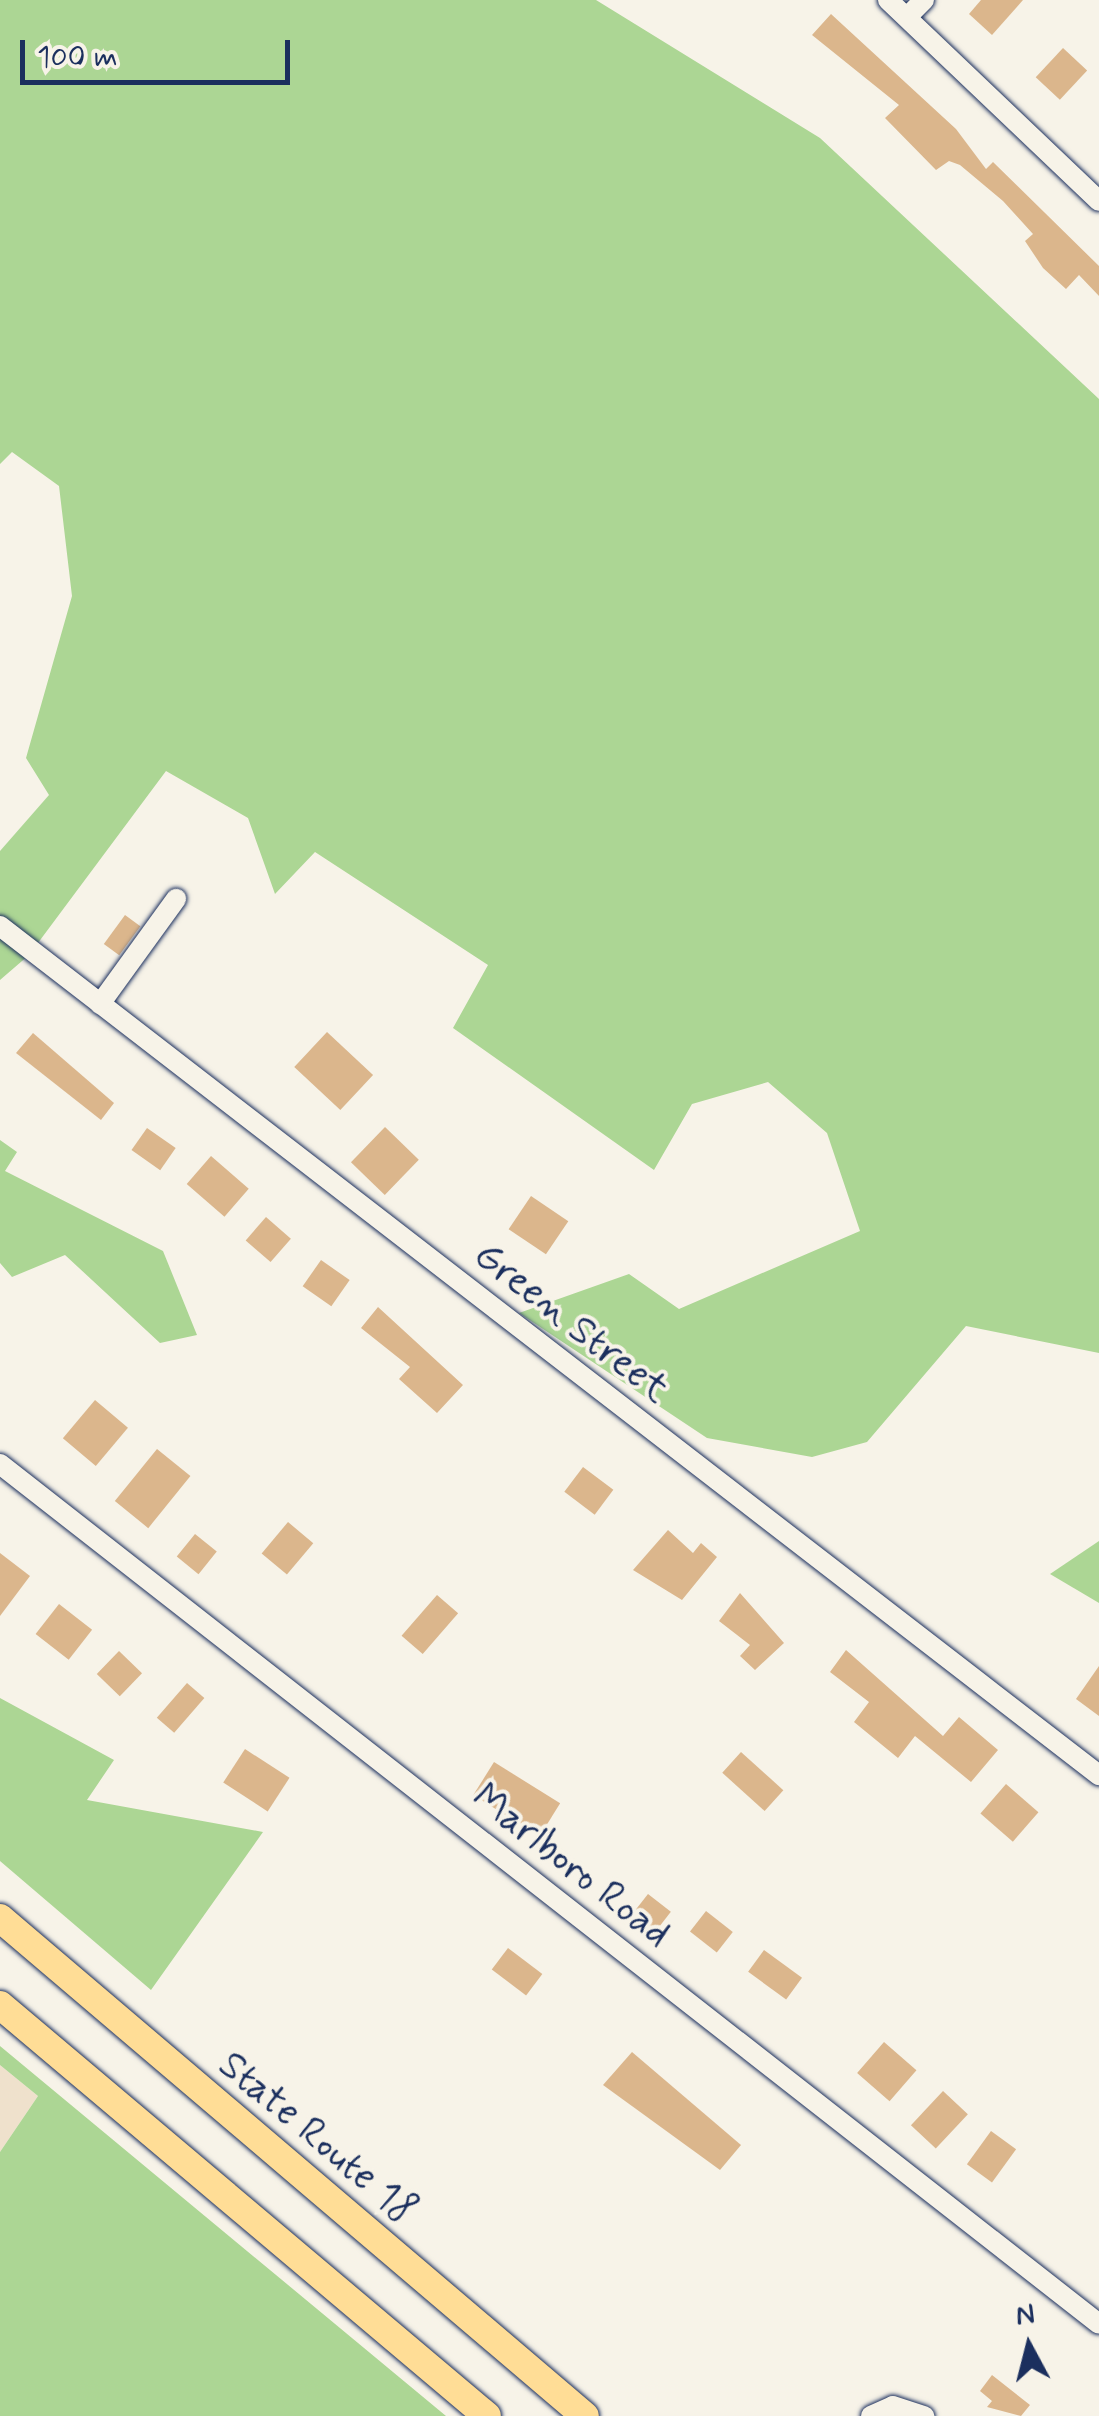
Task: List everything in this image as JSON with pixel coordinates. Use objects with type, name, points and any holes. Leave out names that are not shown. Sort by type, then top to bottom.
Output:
[{"type":"highway","name":"State Route 18","points":[[0,1918],[585,2416]]},
{"type":"highway","points":[[0,2005],[487,2416]]},
{"type":"street","points":[[888,0],[1099,201]]},
{"type":"street","points":[[907,17],[924,0]]},
{"type":"street","points":[[100,1004],[176,899]]},
{"type":"street","name":"Green Street","points":[[0,926],[1099,1775]]},
{"type":"street","name":"Marlboro Road","points":[[0,1464],[1099,2324]]},
{"type":"street","points":[[871,2416],[893,2406],[924,2416]]},
{"type":"shaded area","points":[[0,2065],[38,2096],[0,2152]]},
{"type":"green space","points":[[0,0],[596,0],[820,138],[1099,399],[1099,1353],[966,1326],[867,1442],[812,1457],[707,1438],[519,1313],[629,1274],[679,1309],[860,1231],[827,1133],[768,1082],[692,1104],[654,1170],[453,1028],[488,965],[315,852],[275,894],[248,818],[166,771],[29,955],[0,980],[0,851],[49,795],[26,758],[72,596],[59,486],[12,452],[0,464]]},
{"type":"green space","points":[[0,1140],[17,1152],[5,1171],[163,1251],[197,1335],[160,1343],[65,1255],[12,1277],[0,1263]]},
{"type":"green space","points":[[1099,1541],[1099,1603],[1050,1574]]},
{"type":"green space","points":[[0,1698],[114,1760],[87,1800],[263,1832],[151,1990],[0,1861]]},
{"type":"green space","points":[[0,2046],[446,2416],[0,2416],[0,2152],[38,2096],[0,2065]]},
{"type":"building","points":[[981,0],[1023,0],[992,35],[969,14]]},
{"type":"building","points":[[831,14],[956,129],[986,169],[993,162],[1099,266],[1099,296],[1079,275],[1066,289],[1043,268],[1025,241],[1033,234],[1003,201],[960,165],[949,161],[936,170],[885,118],[899,105],[812,35]]},
{"type":"building","points":[[1063,48],[1087,71],[1060,100],[1036,77]]},
{"type":"building","points":[[125,915],[140,926],[119,955],[104,944]]},
{"type":"building","points":[[327,1032],[373,1075],[340,1110],[294,1067]]},
{"type":"building","points":[[33,1033],[114,1103],[101,1120],[16,1053]]},
{"type":"building","points":[[385,1127],[419,1160],[385,1195],[351,1162]]},
{"type":"building","points":[[147,1128],[176,1148],[160,1170],[132,1150]]},
{"type":"building","points":[[211,1156],[249,1189],[224,1217],[187,1184]]},
{"type":"building","points":[[531,1196],[568,1221],[546,1254],[509,1229]]},
{"type":"building","points":[[266,1217],[291,1239],[271,1262],[246,1240]]},
{"type":"building","points":[[321,1260],[350,1280],[331,1306],[303,1286]]},
{"type":"building","points":[[378,1307],[463,1385],[437,1413],[399,1379],[410,1367],[361,1328]]},
{"type":"building","points":[[95,1400],[128,1428],[96,1466],[63,1438]]},
{"type":"building","points":[[157,1449],[190,1476],[148,1528],[115,1501]]},
{"type":"building","points":[[583,1467],[613,1490],[595,1515],[564,1492]]},
{"type":"building","points":[[288,1522],[313,1543],[287,1575],[262,1553]]},
{"type":"building","points":[[668,1530],[693,1553],[701,1543],[717,1557],[682,1600],[633,1570]]},
{"type":"building","points":[[195,1534],[217,1552],[199,1574],[177,1557]]},
{"type":"building","points":[[0,1553],[30,1576],[0,1616]]},
{"type":"building","points":[[740,1593],[784,1643],[755,1670],[740,1656],[750,1645],[719,1621]]},
{"type":"building","points":[[437,1595],[458,1613],[423,1654],[402,1636]]},
{"type":"building","points":[[59,1604],[92,1630],[69,1660],[36,1634]]},
{"type":"building","points":[[846,1650],[943,1736],[959,1717],[998,1750],[971,1782],[915,1736],[898,1758],[854,1722],[869,1702],[830,1672]]},
{"type":"building","points":[[119,1651],[142,1673],[120,1696],[97,1674]]},
{"type":"building","points":[[1099,1666],[1099,1716],[1076,1699]]},
{"type":"building","points":[[187,1683],[204,1698],[174,1733],[157,1718]]},
{"type":"building","points":[[245,1749],[289,1778],[268,1811],[223,1783]]},
{"type":"building","points":[[741,1752],[783,1790],[765,1811],[722,1773]]},
{"type":"building","points":[[494,1762],[560,1803],[539,1836],[473,1795]]},
{"type":"building","points":[[1006,1784],[1038,1812],[1013,1842],[980,1813]]},
{"type":"building","points":[[648,1894],[671,1912],[654,1934],[631,1916]]},
{"type":"building","points":[[706,1911],[733,1932],[717,1952],[690,1931]]},
{"type":"building","points":[[508,1948],[542,1974],[526,1995],[492,1970]]},
{"type":"building","points":[[764,1950],[802,1978],[786,1999],[748,1972]]},
{"type":"building","points":[[884,2042],[916,2070],[890,2101],[857,2073]]},
{"type":"building","points":[[632,2052],[741,2145],[720,2170],[603,2085]]},
{"type":"building","points":[[943,2091],[968,2114],[936,2149],[911,2125]]},
{"type":"building","points":[[991,2131],[1016,2149],[992,2182],[967,2164]]},
{"type":"building","points":[[992,2375],[1030,2405],[1021,2416],[987,2407],[992,2401],[980,2391]]}]
